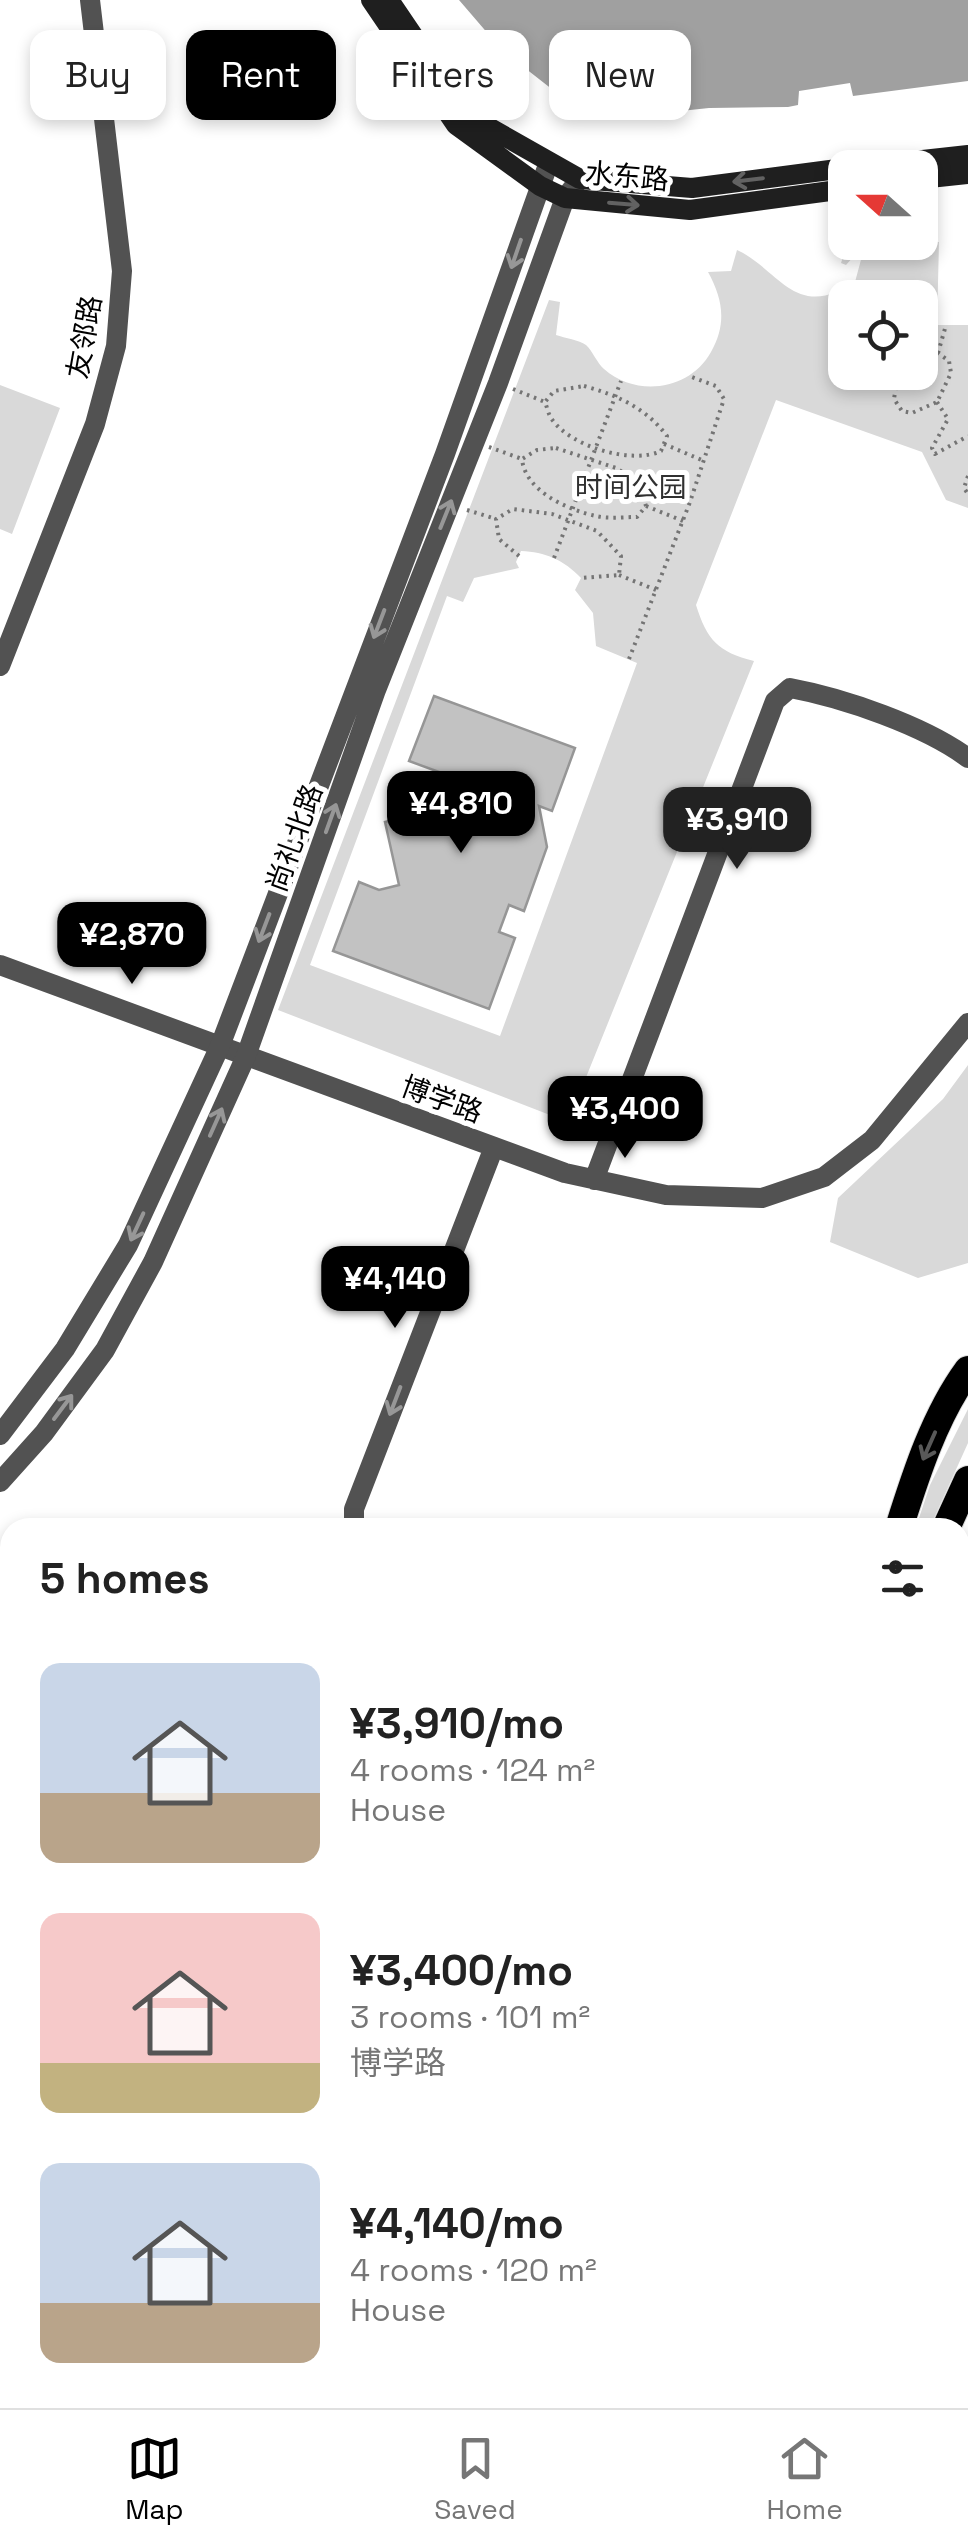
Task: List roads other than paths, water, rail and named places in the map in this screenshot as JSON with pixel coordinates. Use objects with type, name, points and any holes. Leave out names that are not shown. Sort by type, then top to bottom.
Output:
[{"type":"highway","points":[[892,1518],[912,1485],[961,1379],[968,1342]]},
{"type":"highway","points":[[951,1518],[968,1480]]},
{"type":"highway","points":[[902,1518],[912,1485]]},
{"type":"main road","name":"水东路","points":[[371,0],[456,126],[540,186],[565,198],[690,210],[828,191]]},
{"type":"main road","name":"水东路","points":[[389,0],[467,116],[580,180],[692,188],[828,171]]},
{"type":"main road","name":"水东路","points":[[938,158],[968,155]]},
{"type":"main road","points":[[938,177],[968,174]]},
{"type":"street","name":"友邻路","points":[[0,666],[95,424],[116,346],[122,271],[90,0]]},
{"type":"street","name":"尚礼北路","points":[[0,1435],[66,1349],[128,1245],[220,1046],[445,454],[549,162]]},
{"type":"street","name":"尚礼北路","points":[[0,1482],[44,1433],[105,1350],[154,1262],[246,1056],[376,690],[498,383],[565,198],[580,180]]},
{"type":"street","points":[[594,1180],[775,701],[790,688],[822,694],[945,741],[968,758]]},
{"type":"street","points":[[0,965],[246,1056]]},
{"type":"street","name":"博学路","points":[[246,1056],[566,1173],[666,1195],[762,1198],[824,1177],[872,1140],[968,1023]]},
{"type":"street","points":[[354,1518],[354,1509],[494,1148]]},
{"type":"park label","name":"时间公园","points":[[631,487]]}]
